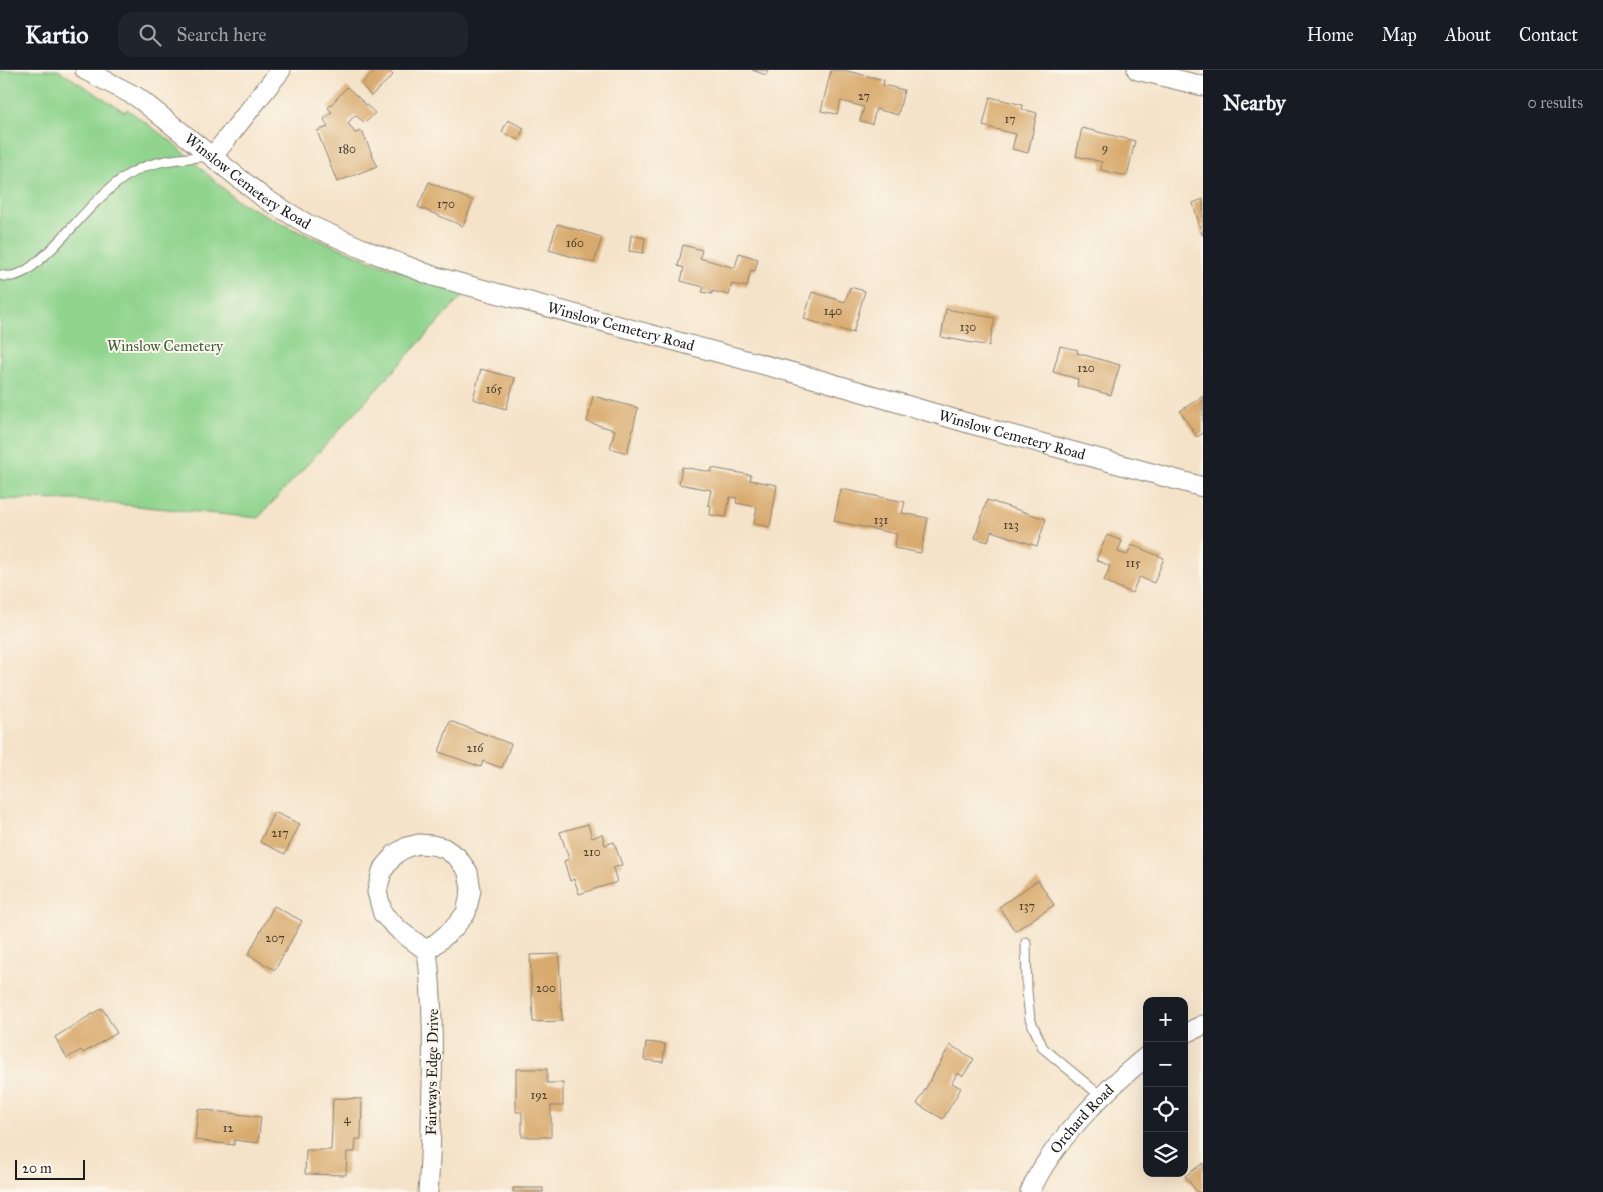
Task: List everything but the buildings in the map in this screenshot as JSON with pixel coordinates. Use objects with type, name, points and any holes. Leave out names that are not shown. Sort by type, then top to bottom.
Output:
[{"type":"street","name":"Winslow Cemetery Road","points":[[85,70],[137,97],[264,198],[307,224],[368,251],[433,276],[824,381],[971,424],[1203,487]]},
{"type":"street","points":[[212,156],[282,70]]},
{"type":"street","points":[[1137,70],[1203,86]]},
{"type":"street","points":[[419,844],[444,848],[457,857],[468,872],[472,890],[466,913],[428,951],[400,932],[384,914],[377,892],[382,871],[395,854],[407,847],[419,844]]},
{"type":"street","name":"Fairways Edge Drive","points":[[428,951],[432,982],[433,1018],[431,1155],[428,1192]]},
{"type":"street","points":[[1188,1032],[1203,1025]]},
{"type":"street","name":"Orchard Road","points":[[1030,1192],[1057,1147],[1121,1076],[1143,1059]]},
{"type":"lane","points":[[0,274],[15,276],[27,271],[122,179],[140,168],[160,161],[212,156]]},
{"type":"lane","points":[[1026,942],[1027,991],[1030,1019],[1043,1048],[1102,1097]]},
{"type":"green space","name":"Winslow Cemetery","points":[[0,70],[58,70],[125,112],[127,109],[172,142],[236,200],[295,230],[372,261],[466,292],[258,518],[76,500],[0,499]]}]
